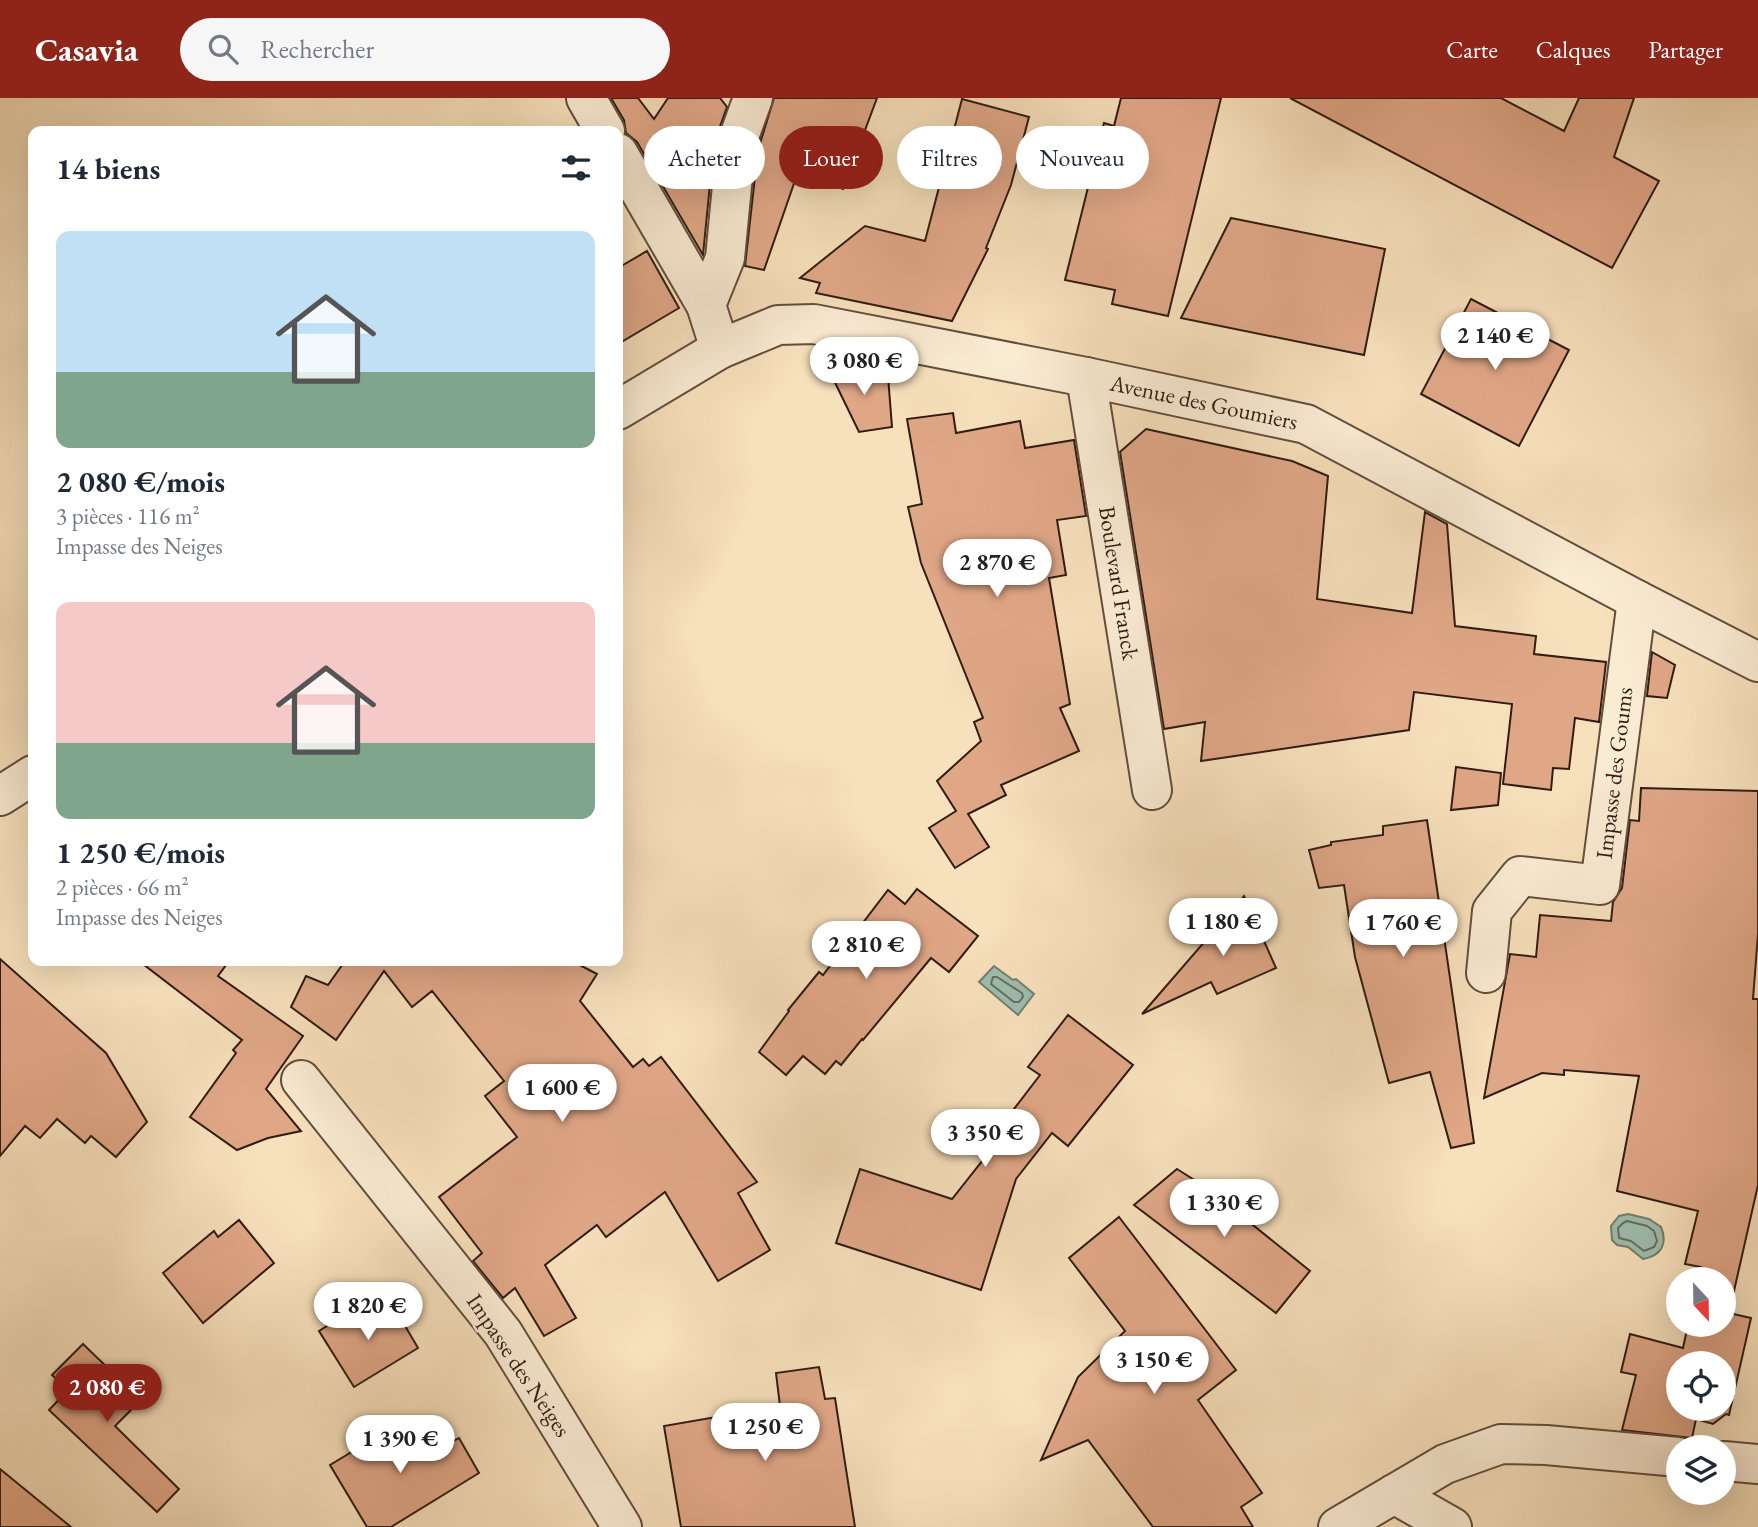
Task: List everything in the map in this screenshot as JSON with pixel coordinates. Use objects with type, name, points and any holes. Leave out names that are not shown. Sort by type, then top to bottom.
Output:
[{"type":"street","points":[[586,98],[602,126]]},
{"type":"street","points":[[706,305],[725,258],[736,145],[753,98]]},
{"type":"street","points":[[623,162],[706,305],[720,349]]},
{"type":"street","name":"Avenue des Goumiers","points":[[623,407],[720,349],[778,325],[814,324],[1086,377],[1306,424],[1758,662]]},
{"type":"street","name":"Boulevard Franck","points":[[1086,377],[1152,790]]},
{"type":"street","name":"Impasse des Goums","points":[[1486,973],[1492,911],[1520,876],[1600,885],[1637,600]]},
{"type":"street","points":[[0,796],[28,778]]},
{"type":"street","name":"Impasse des Neiges","points":[[301,1080],[503,1333],[622,1527]]},
{"type":"street","points":[[1338,1527],[1446,1464],[1501,1444],[1546,1445],[1666,1456]]},
{"type":"street","points":[[1736,1462],[1758,1464]]},
{"type":"street","points":[[1394,1494],[1452,1527]]},
{"type":"water","points":[[994,966],[1034,994],[1018,1015],[979,982]]},
{"type":"water","points":[[1628,1214],[1649,1219],[1661,1227],[1663,1244],[1654,1255],[1643,1259],[1628,1247],[1617,1245],[1612,1240],[1611,1226],[1619,1216]]},
{"type":"building","points":[[611,98],[638,98],[654,119],[668,98],[720,98],[727,107],[720,126],[644,126],[644,154],[637,142],[626,133],[624,120]]},
{"type":"building","points":[[774,98],[877,98],[867,126],[779,126],[779,189],[792,189],[764,270],[745,266],[754,189],[765,189],[765,127]]},
{"type":"building","points":[[1121,98],[1221,98],[1168,316],[1112,304],[1115,290],[1065,280],[1088,189],[1149,189],[1149,126],[1114,126]]},
{"type":"building","points":[[1290,98],[1501,98],[1564,131],[1579,98],[1634,98],[1614,157],[1659,181],[1612,268]]},
{"type":"building","points":[[962,99],[1029,117],[1027,126],[1016,126],[1016,166],[1011,185],[986,248],[988,249],[952,321],[816,293],[820,283],[800,278],[865,226],[925,241],[939,189],[1002,189],[1002,126],[955,126]]},
{"type":"building","points":[[664,189],[709,189],[703,255]]},
{"type":"building","points":[[1231,218],[1385,249],[1364,355],[1181,318]]},
{"type":"building","points":[[647,251],[679,308],[623,341],[623,265]]},
{"type":"building","points":[[1471,299],[1569,350],[1519,446],[1421,394]]},
{"type":"building","points":[[826,364],[888,376],[892,427],[859,432]]},
{"type":"building","points":[[953,413],[956,433],[1020,421],[1025,448],[1074,440],[1086,516],[1057,520],[1066,575],[1049,578],[1070,704],[1060,708],[1079,751],[1001,785],[1006,795],[968,814],[989,847],[955,868],[929,828],[956,811],[937,781],[981,741],[974,722],[983,718],[921,563],[908,507],[922,504],[907,419]]},
{"type":"building","points":[[1146,429],[1292,461],[1328,476],[1317,599],[1412,613],[1425,512],[1447,524],[1455,626],[1536,636],[1534,654],[1606,662],[1599,722],[1575,718],[1569,769],[1553,768],[1551,790],[1503,784],[1512,704],[1414,692],[1409,730],[1201,761],[1205,722],[1164,729],[1120,452]]},
{"type":"building","points":[[1652,652],[1675,665],[1667,698],[1647,696]]},
{"type":"building","points":[[1456,767],[1501,773],[1498,805],[1451,810]]},
{"type":"building","points":[[1641,788],[1758,791],[1758,934],[1753,999],[1758,999],[1758,1185],[1736,1282],[1736,1267],[1685,1264],[1698,1211],[1617,1191],[1639,1076],[1564,1070],[1564,1075],[1542,1073],[1484,1098],[1510,954],[1536,957],[1540,915],[1611,921],[1613,902],[1622,888],[1630,820],[1639,821]]},
{"type":"building","points":[[1427,820],[1474,1143],[1451,1148],[1430,1072],[1389,1083],[1355,957],[1344,885],[1319,888],[1309,850],[1331,845],[1331,842],[1383,835],[1383,826]]},
{"type":"building","points":[[917,889],[978,936],[949,972],[931,958],[841,1065],[836,1061],[825,1074],[803,1056],[786,1075],[759,1052],[788,1010],[819,972],[823,975],[888,890],[905,904]]},
{"type":"building","points":[[1244,896],[1276,968],[1217,994],[1211,982],[1142,1014]]},
{"type":"building","points":[[0,959],[106,1053],[147,1122],[116,1157],[91,1136],[85,1143],[57,1119],[40,1138],[25,1126],[0,1156]]},
{"type":"building","points":[[146,966],[225,966],[218,976],[303,1036],[266,1089],[301,1131],[268,1138],[237,1150],[190,1117],[236,1053],[233,1050],[242,1040]]},
{"type":"building","points":[[341,966],[582,966],[597,974],[580,1001],[633,1067],[643,1059],[649,1066],[661,1057],[757,1182],[738,1193],[770,1250],[718,1281],[665,1192],[606,1237],[597,1225],[545,1265],[576,1318],[544,1336],[515,1288],[503,1298],[473,1261],[482,1253],[439,1197],[517,1137],[485,1096],[504,1081],[432,991],[412,1007],[384,971],[336,1040],[291,1007],[306,976],[328,985]]},
{"type":"building","points":[[1068,1015],[1133,1065],[1068,1146],[1052,1133],[1016,1179],[981,1290],[836,1243],[860,1169],[952,1199],[1020,1113],[1014,1109],[1040,1075],[1028,1067]]},
{"type":"building","points":[[1177,1169],[1207,1188],[1310,1271],[1276,1313],[1134,1205]]},
{"type":"building","points":[[1119,1217],[1236,1370],[1198,1400],[1262,1493],[1241,1507],[1253,1527],[1153,1527],[1088,1440],[1041,1460],[1078,1377],[1125,1331],[1069,1258]]},
{"type":"building","points":[[239,1220],[274,1263],[203,1323],[163,1273],[214,1231],[218,1237]]},
{"type":"building","points":[[391,1302],[418,1348],[354,1387],[319,1331],[359,1306],[365,1316]]},
{"type":"building","points":[[1736,1315],[1751,1318],[1736,1384],[1736,1351],[1666,1351],[1666,1421],[1696,1421],[1693,1435],[1622,1430],[1636,1375],[1621,1372],[1630,1334],[1683,1348],[1685,1337],[1736,1337]]},
{"type":"building","points":[[83,1344],[141,1400],[115,1426],[179,1489],[157,1512],[49,1410],[68,1390],[52,1375]]},
{"type":"building","points":[[819,1367],[825,1399],[835,1398],[855,1527],[681,1527],[664,1426],[780,1406],[776,1373]]},
{"type":"building","points":[[406,1419],[428,1454],[459,1438],[479,1473],[391,1527],[367,1527],[330,1465]]},
{"type":"building","points":[[0,1469],[71,1527],[0,1527]]}]
